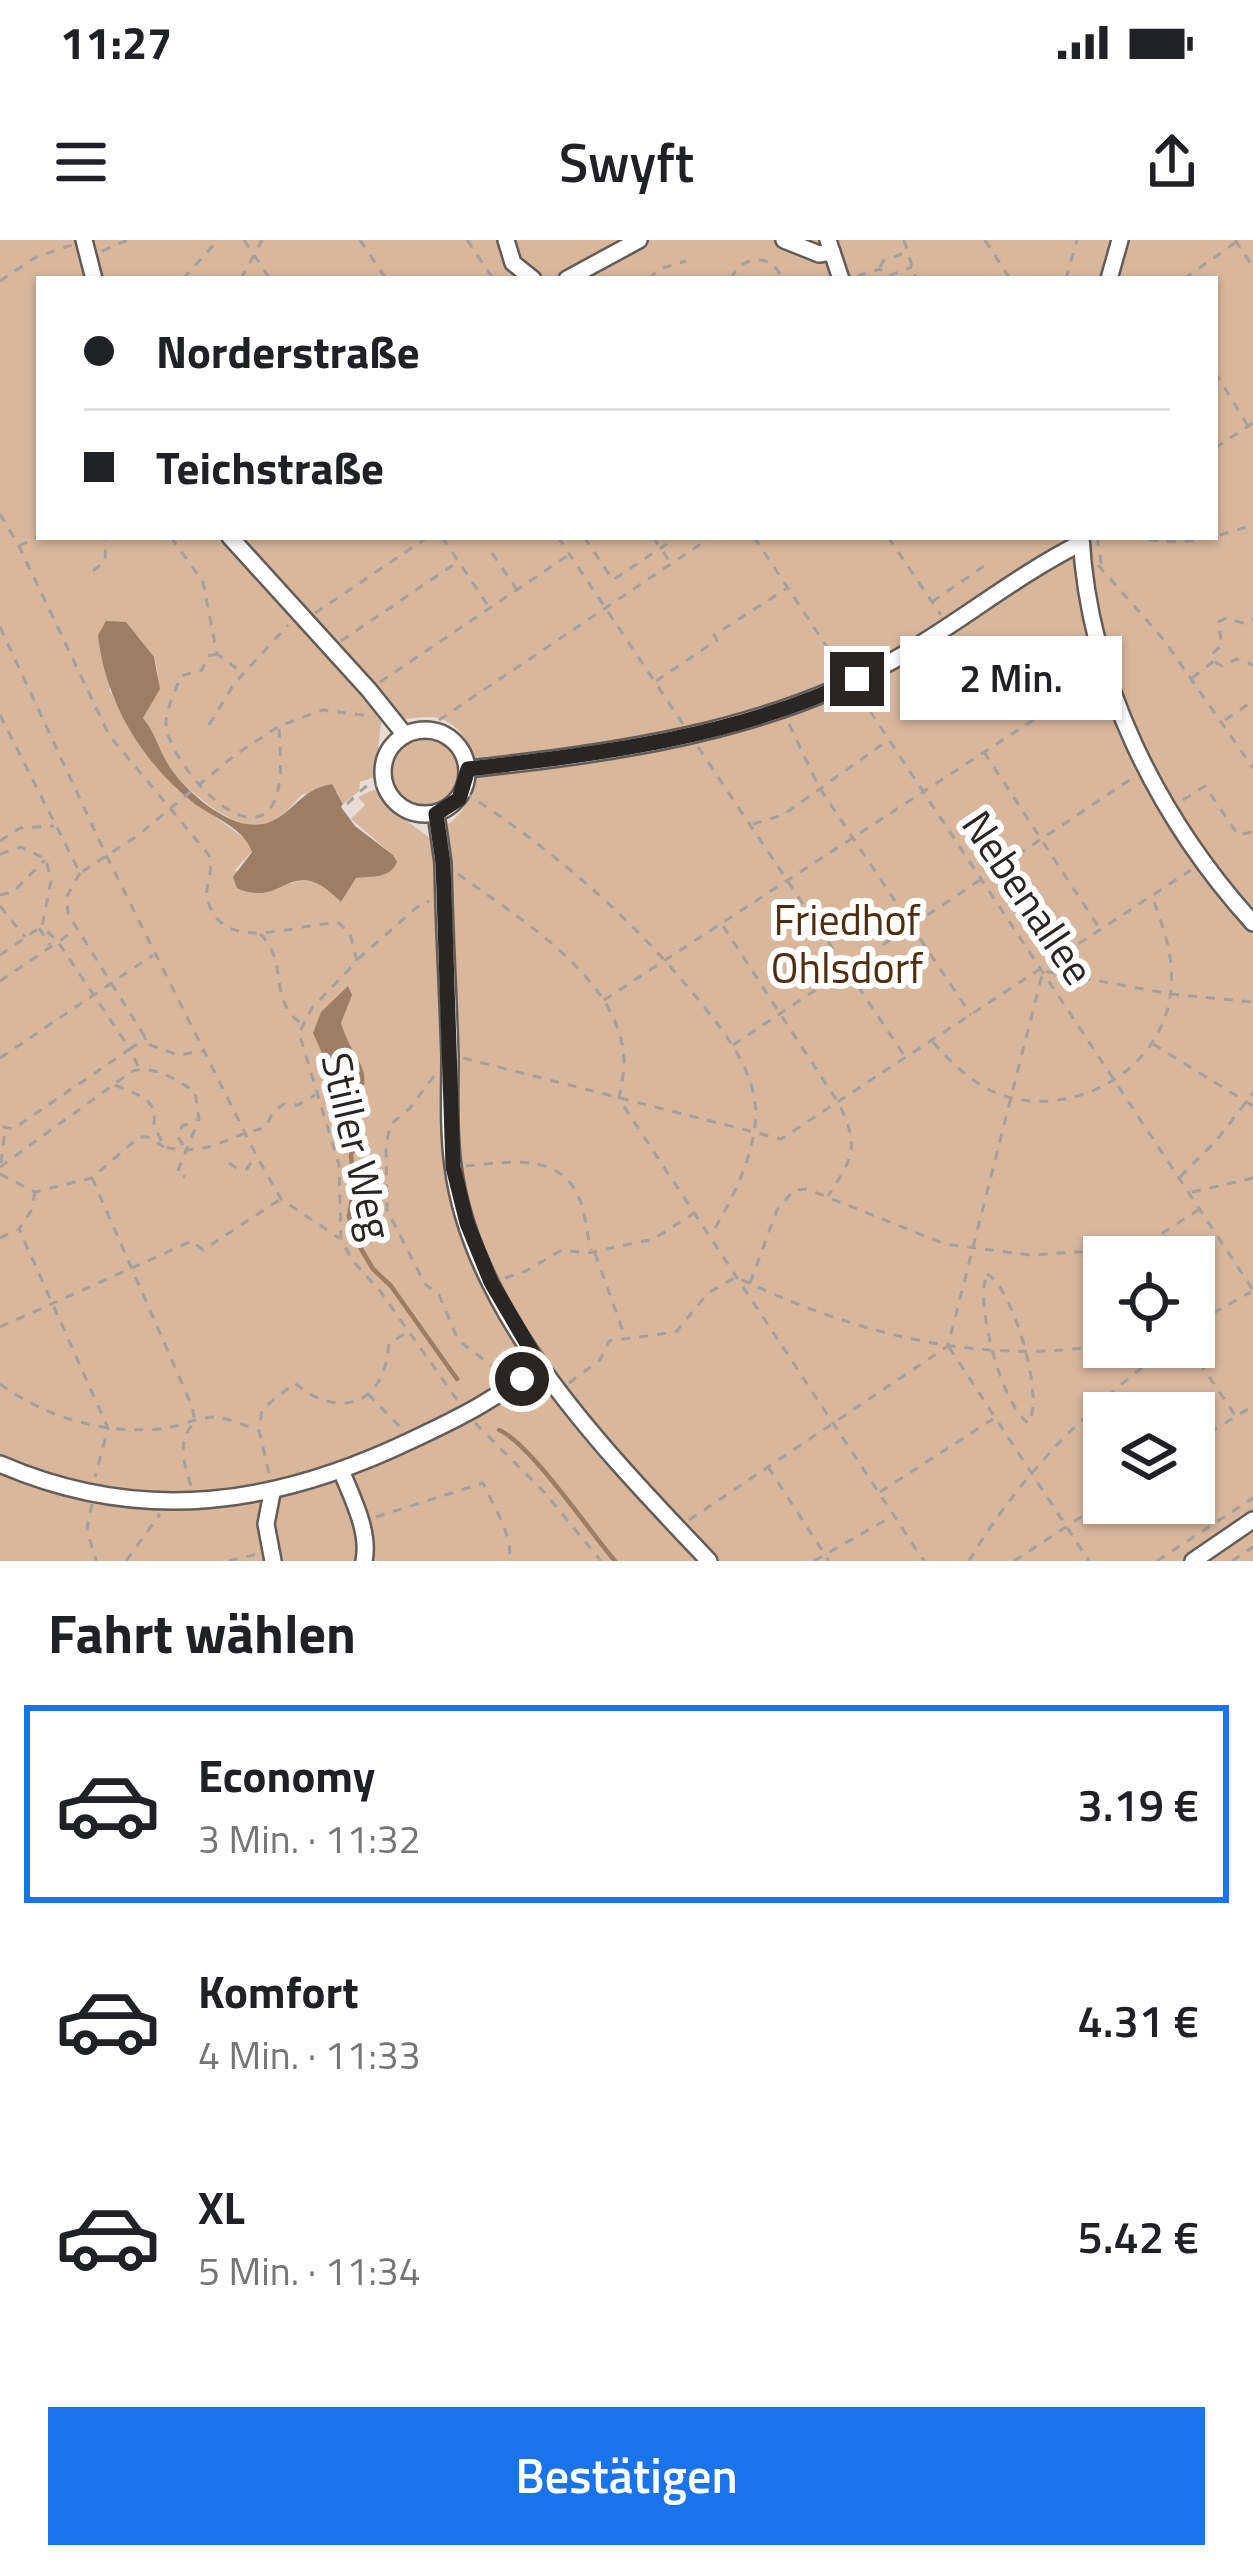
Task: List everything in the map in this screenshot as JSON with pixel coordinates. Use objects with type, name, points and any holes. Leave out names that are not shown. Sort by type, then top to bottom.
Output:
[{"type":"street","points":[[506,240],[513,262],[529,276]]},
{"type":"street","points":[[570,276],[603,247],[639,240]]},
{"type":"street","points":[[784,240],[819,254],[830,246],[844,276]]},
{"type":"street","points":[[1110,276],[1120,240]]},
{"type":"street","points":[[85,245],[93,276]]},
{"type":"street","points":[[233,540],[405,735]]},
{"type":"street","points":[[468,769],[558,759],[691,735],[783,709],[850,682],[951,626],[1081,540]]},
{"type":"street","points":[[1083,540],[1107,672],[1145,770],[1202,862],[1253,923]]},
{"type":"street","points":[[424,730],[455,742],[468,769],[464,792],[436,814],[399,806],[384,784],[384,761],[405,735],[424,730]]},
{"type":"street","points":[[436,814],[443,863],[453,1167],[467,1223],[491,1282],[539,1364],[709,1561]]},
{"type":"street","points":[[0,1464],[126,1502],[196,1503],[272,1493],[341,1470],[466,1414],[539,1364]]},
{"type":"street","points":[[341,1470],[361,1522],[364,1561]]},
{"type":"street","points":[[271,1556],[266,1523],[272,1493]]},
{"type":"street","points":[[1193,1561],[1253,1520]]},
{"type":"path","points":[[0,281],[36,257],[85,245],[107,250],[128,240]]},
{"type":"path","points":[[186,276],[218,240]]},
{"type":"path","points":[[244,240],[268,276]]},
{"type":"path","points":[[243,276],[262,240]]},
{"type":"path","points":[[360,240],[384,276]]},
{"type":"path","points":[[467,240],[491,276]]},
{"type":"path","points":[[904,240],[915,276]]},
{"type":"path","points":[[985,240],[1008,276]]},
{"type":"path","points":[[1067,276],[1077,240]]},
{"type":"path","points":[[1188,276],[1236,241],[1253,267]]},
{"type":"path","points":[[880,269],[883,261],[908,252]]},
{"type":"path","points":[[732,276],[736,268],[753,260],[772,263],[782,276]]},
{"type":"path","points":[[652,276],[686,261]]},
{"type":"path","points":[[880,269],[888,276],[912,267]]},
{"type":"path","points":[[856,276],[880,269]]},
{"type":"path","points":[[1218,376],[1251,424],[1218,446]]},
{"type":"path","points":[[0,514],[109,735],[209,855],[214,870],[206,895],[213,914],[226,927],[243,934],[338,923],[350,934],[357,961]]},
{"type":"path","points":[[1218,536],[1253,525]]},
{"type":"path","points":[[19,545],[36,537]]},
{"type":"path","points":[[93,571],[104,561],[106,540]]},
{"type":"path","points":[[173,540],[203,582],[217,654],[244,674]]},
{"type":"path","points":[[209,725],[244,674],[301,618],[423,540]]},
{"type":"path","points":[[445,540],[490,608]]},
{"type":"path","points":[[560,540],[907,1060]]},
{"type":"path","points":[[586,540],[613,580],[672,540]]},
{"type":"path","points":[[655,540],[671,564]]},
{"type":"path","points":[[424,730],[707,540]]},
{"type":"path","name":"Nebenallee","points":[[756,540],[1253,1291]]},
{"type":"path","points":[[890,540],[951,626]]},
{"type":"path","points":[[1084,540],[1102,571]]},
{"type":"path","points":[[1084,540],[1102,571],[1192,678],[1253,768]]},
{"type":"path","points":[[1146,540],[1206,540]]},
{"type":"path","points":[[492,553],[517,590]]},
{"type":"path","points":[[369,689],[570,554]]},
{"type":"path","points":[[329,648],[459,561]]},
{"type":"path","points":[[931,603],[984,566]]},
{"type":"path","points":[[655,682],[787,588]]},
{"type":"path","points":[[1253,619],[1218,622],[1224,642],[1213,654],[1222,666],[1237,658],[1253,665]]},
{"type":"path","points":[[0,627],[106,856],[256,1155],[281,1199],[341,1239]]},
{"type":"path","points":[[217,654],[208,656],[202,670],[181,676],[166,723],[172,748],[196,786],[232,812],[266,813],[278,792],[279,726]]},
{"type":"path","points":[[1192,678],[1214,661]]},
{"type":"path","points":[[602,1001],[1107,672]]},
{"type":"path","points":[[1222,722],[1253,701]]},
{"type":"path","points":[[783,709],[819,787],[972,1017]]},
{"type":"path","points":[[204,1051],[164,1052],[146,1038],[66,904],[80,873],[279,726],[323,710],[392,717]]},
{"type":"path","points":[[0,715],[80,873]]},
{"type":"path","points":[[751,825],[783,814],[888,740]]},
{"type":"path","points":[[984,752],[1101,930]]},
{"type":"path","points":[[732,1046],[1145,770]]},
{"type":"path","points":[[347,804],[365,787],[384,784]]},
{"type":"path","points":[[1167,811],[1205,786],[1238,836],[1253,832]]},
{"type":"path","points":[[464,792],[572,870],[667,959],[732,1046],[750,1080],[756,1107],[753,1132],[728,1207],[710,1235]]},
{"type":"path","points":[[0,842],[20,828],[54,826]]},
{"type":"path","points":[[0,854],[21,847],[46,859]]},
{"type":"path","points":[[0,895],[13,892],[46,859]]},
{"type":"path","points":[[0,956],[40,927],[51,881],[46,859]]},
{"type":"path","points":[[515,1384],[458,1340],[440,1295],[425,1284],[387,1210],[390,1125],[450,1059],[781,1138],[907,1060],[1202,862]]},
{"type":"path","points":[[443,863],[557,946],[614,1018],[622,1047],[620,1099],[924,1561]]},
{"type":"path","name":"Stiller Weg","points":[[444,895],[416,908],[357,961],[312,1008],[299,1033],[339,1165],[341,1239],[466,1414],[544,1492],[601,1561]]},
{"type":"path","points":[[933,1042],[983,1086],[1013,1099],[1049,1102],[1082,1096],[1115,1080],[1153,1043],[1171,994],[1172,953],[1152,897]]},
{"type":"path","points":[[0,906],[26,938]]},
{"type":"path","points":[[722,923],[839,1104],[853,1136],[851,1161],[827,1198]]},
{"type":"path","points":[[40,927],[58,943],[138,1068]]},
{"type":"path","points":[[40,927],[51,946]]},
{"type":"path","points":[[0,981],[77,929]]},
{"type":"path","points":[[260,934],[271,944],[280,966],[279,994],[287,1014],[302,1024]]},
{"type":"path","points":[[0,1058],[155,953]]},
{"type":"path","points":[[1042,971],[1171,994],[1253,1002]]},
{"type":"path","points":[[678,1528],[948,1346],[1042,971]]},
{"type":"path","points":[[0,1169],[3,1128],[13,1130],[146,1038]]},
{"type":"path","points":[[1153,1043],[1250,1105]]},
{"type":"path","points":[[0,1169],[138,1068]]},
{"type":"path","points":[[138,1068],[177,1079],[195,1092],[199,1119],[177,1173],[185,1177]]},
{"type":"path","points":[[116,1084],[146,1098],[155,1110],[154,1124],[164,1147]]},
{"type":"path","points":[[1180,1177],[1250,1105],[1253,1094]]},
{"type":"path","points":[[0,1169],[35,1192],[92,1178],[139,1137],[164,1147],[203,1151],[266,1128],[273,1112],[284,1104],[298,1105],[317,1095]]},
{"type":"path","points":[[184,1149],[178,1138],[182,1126],[199,1119]]},
{"type":"path","points":[[229,1163],[247,1169],[256,1155]]},
{"type":"path","points":[[453,1167],[537,1160],[560,1174],[581,1201],[593,1252],[624,1336]]},
{"type":"path","points":[[92,1178],[195,1422]]},
{"type":"path","points":[[1190,1192],[1253,1178]]},
{"type":"path","points":[[750,1284],[784,1198],[794,1190],[807,1190],[891,1225],[973,1250],[1061,1254],[1142,1242],[1165,1234],[1200,1209]]},
{"type":"path","points":[[0,1238],[19,1229],[35,1192]]},
{"type":"path","points":[[0,1327],[193,1241],[203,1250],[281,1199]]},
{"type":"path","points":[[491,1282],[526,1271],[562,1250],[593,1252],[654,1239],[694,1213]]},
{"type":"path","points":[[19,1229],[108,1428],[87,1529],[96,1561]]},
{"type":"path","points":[[990,1274],[1001,1286],[1026,1354],[1035,1410],[1028,1423],[1015,1408],[994,1352],[983,1293],[983,1280],[990,1274]]},
{"type":"path","points":[[736,1277],[871,1329],[948,1346],[1026,1354],[1083,1347]]},
{"type":"path","points":[[560,1390],[600,1360],[609,1341],[676,1332],[708,1293],[736,1277]]},
{"type":"path","points":[[1215,1312],[1253,1291]]},
{"type":"path","points":[[272,1493],[259,1430],[262,1409],[295,1383],[314,1398],[335,1404],[368,1394],[382,1377],[389,1344],[408,1331]]},
{"type":"path","points":[[948,1346],[1089,1561]]},
{"type":"path","points":[[969,1561],[1031,1474],[1106,1397],[1143,1368]]},
{"type":"path","points":[[1203,1368],[1235,1415]]},
{"type":"path","points":[[0,1384],[42,1409],[108,1428],[164,1429],[217,1417],[259,1430]]},
{"type":"path","points":[[368,1394],[412,1440]]},
{"type":"path","points":[[1215,1428],[1253,1406]]},
{"type":"path","points":[[879,1493],[995,1417]]},
{"type":"path","points":[[195,1422],[182,1443],[196,1503]]},
{"type":"path","points":[[768,1467],[829,1561]]},
{"type":"path","points":[[361,1522],[483,1483],[511,1550],[508,1561]]},
{"type":"path","points":[[1156,1561],[1253,1498]]},
{"type":"path","points":[[126,1561],[168,1503]]},
{"type":"path","points":[[814,1561],[893,1516]]},
{"type":"path","points":[[1014,1561],[1083,1516]]},
{"type":"path","points":[[1232,1561],[1253,1547]]},
{"type":"path","points":[[229,1561],[271,1556]]},
{"type":"green space","name":"Friedhof Ohlsdorf","points":[[0,240],[1253,240],[1253,1561],[0,1561]],"holes":[[[154,657],[158,674],[152,703],[143,718],[184,784],[230,818],[246,824],[275,821],[303,794],[337,792],[343,804],[359,791],[360,782],[375,777],[381,722],[417,718],[450,723],[467,742],[474,768],[470,795],[458,816],[430,838],[389,808],[378,788],[358,797],[365,805],[351,819],[393,855],[384,875],[356,878],[341,902],[310,881],[259,893],[235,870],[252,851],[247,840],[177,789],[139,744],[109,689]]]},
{"type":"green space","points":[[425,738],[449,748],[459,772],[449,796],[425,806],[401,796],[391,772],[401,748]]},
{"type":"shaded area","points":[[106,621],[126,622],[154,657],[160,689],[143,718],[172,771],[195,796],[225,816],[256,825],[270,822],[312,791],[332,784],[355,826],[393,855],[394,867],[380,876],[356,878],[341,902],[310,881],[266,892],[237,888],[233,877],[252,852],[235,830],[195,804],[158,770],[129,729],[102,660],[98,635]]},
{"type":"shaded area","points":[[348,986],[352,995],[341,1023],[364,1075],[354,1117],[350,1082],[326,1062],[313,1033],[321,1012]]},
{"type":"waterway","points":[[354,1117],[349,1216],[354,1237],[457,1379]]},
{"type":"waterway","points":[[499,1430],[542,1469],[615,1561]]},
{"type":"route","points":[[522,1379],[539,1364],[491,1282],[467,1223],[453,1167],[443,863],[436,814],[464,792],[468,769],[558,759],[691,735],[799,704],[857,679]]}]
